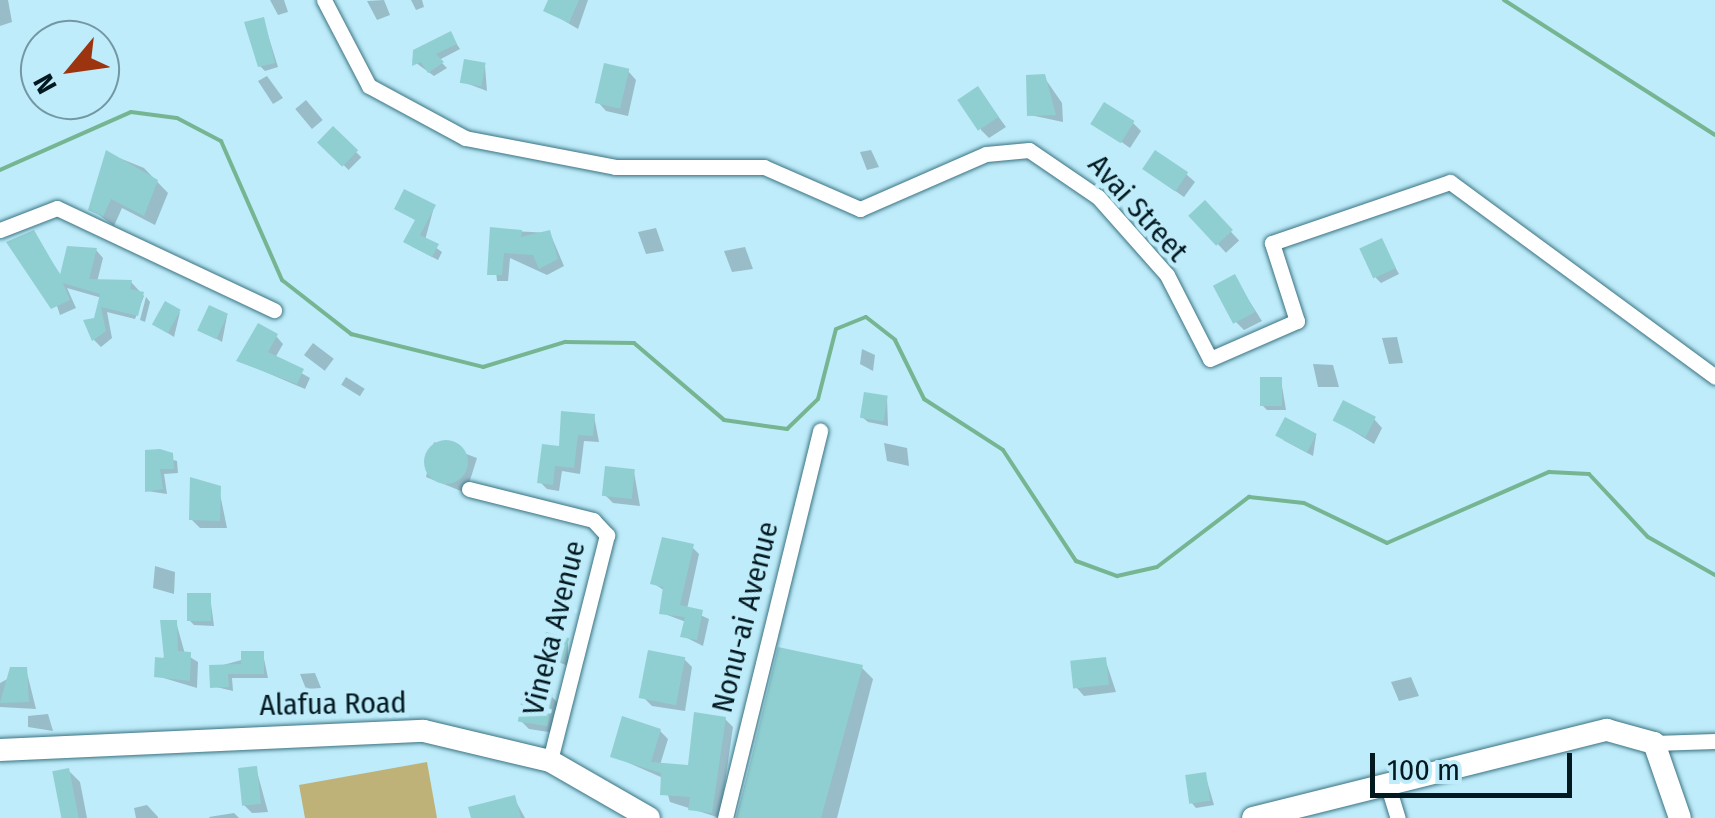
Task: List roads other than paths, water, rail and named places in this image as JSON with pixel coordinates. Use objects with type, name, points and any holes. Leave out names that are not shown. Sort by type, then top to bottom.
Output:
[{"type":"street","name":"Avai Street","points":[[324,0],[369,86],[465,138],[615,167],[764,167],[860,209],[986,154],[1029,150],[1098,196],[1167,275],[1210,359],[1297,321],[1272,243],[1450,182],[1715,377]]},
{"type":"street","points":[[0,230],[56,208],[274,310]]},
{"type":"street","name":"Nonu-ai Avenue","points":[[725,818],[820,430]]},
{"type":"street","name":"Vineka Avenue","points":[[469,490],[592,520],[607,535],[550,762]]},
{"type":"street","points":[[1253,818],[1607,730],[1654,743],[1715,741]]},
{"type":"street","name":"Alafua Road","points":[[0,750],[424,731],[550,762],[649,818]]},
{"type":"street","points":[[1654,743],[1680,818]]},
{"type":"street","points":[[1387,783],[1398,818]]},
{"type":"waterway","points":[[1504,0],[1715,135]]},
{"type":"waterway","points":[[0,170],[131,112],[177,118],[221,141],[282,280],[351,334],[483,367],[565,342],[634,343],[724,420],[787,429],[818,399],[836,329],[866,317],[895,340],[924,399],[1003,450],[1076,561],[1117,576],[1157,567],[1249,497],[1304,503],[1387,543],[1549,472],[1589,474],[1648,537],[1715,575]]}]
